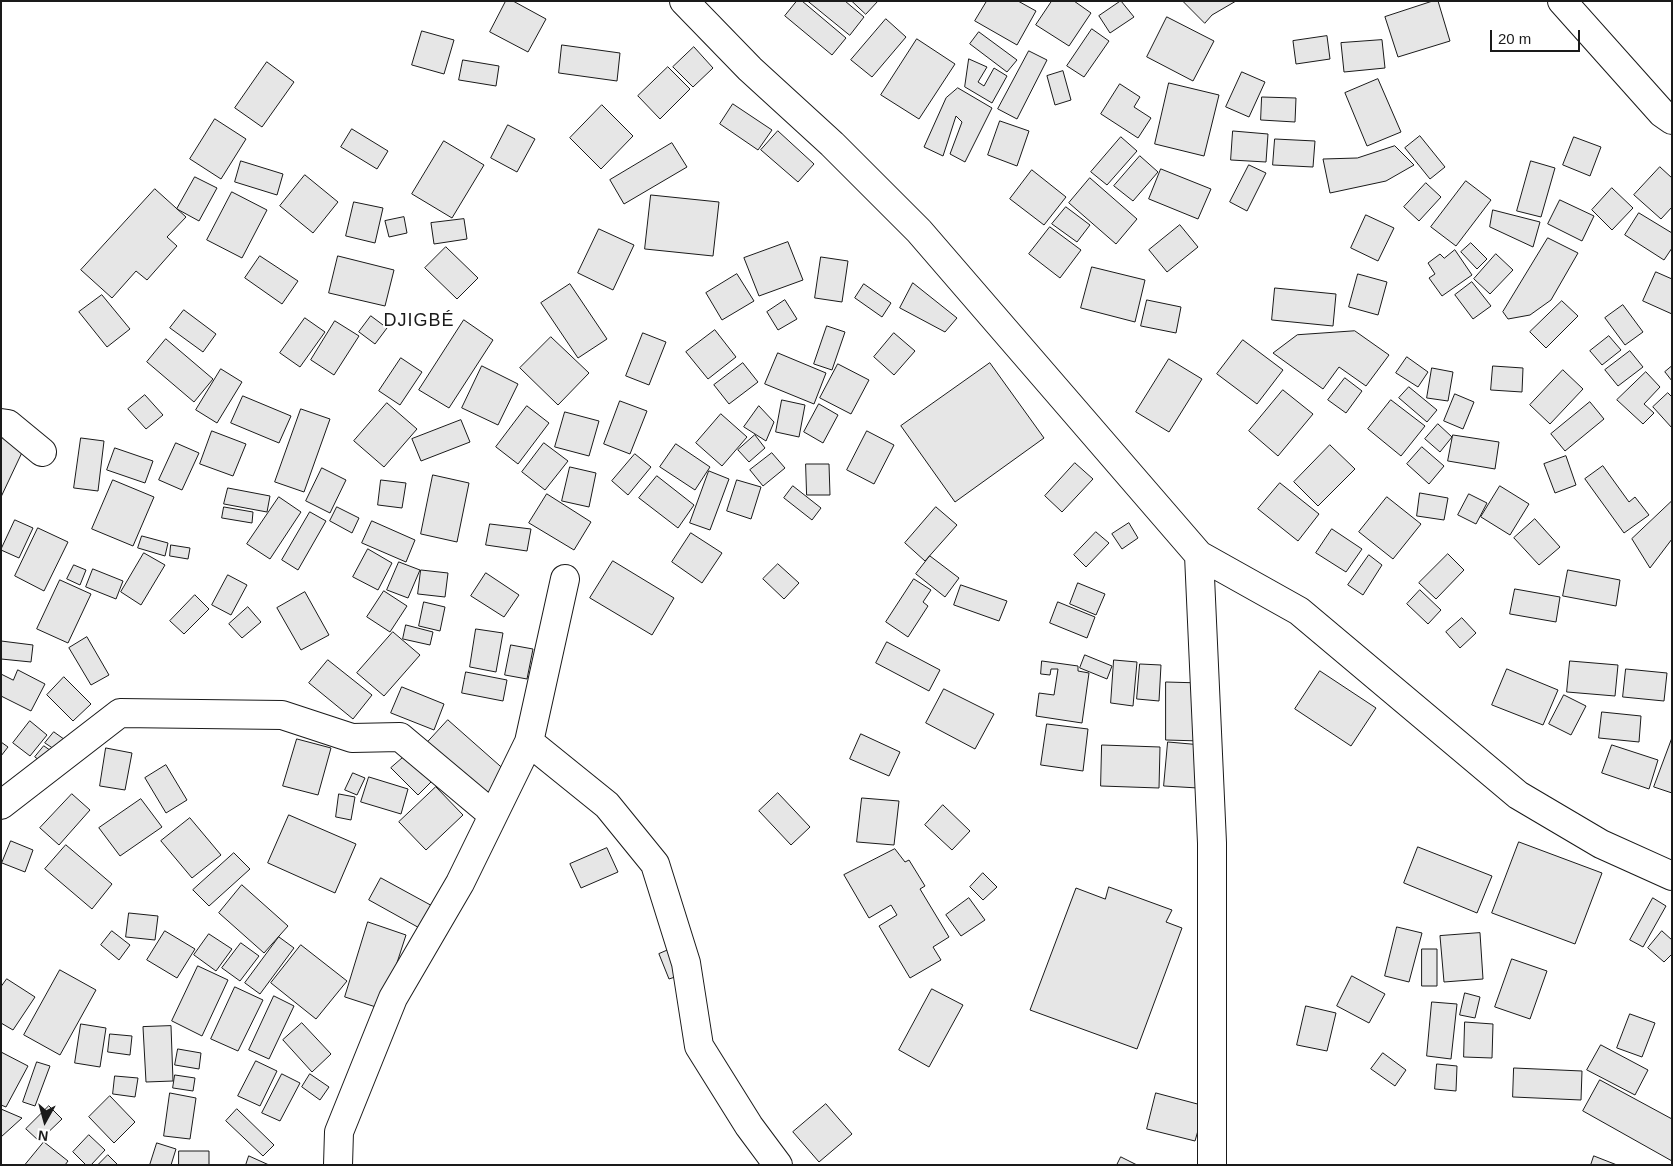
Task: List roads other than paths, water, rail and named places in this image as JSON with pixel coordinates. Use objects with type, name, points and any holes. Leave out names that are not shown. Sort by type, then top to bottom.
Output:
[{"type":"street","points":[[684,1],[750,70],[832,144],[919,231],[1199,555],[1299,611],[1518,795],[1601,844],[1672,876]]},
{"type":"street","points":[[1562,1],[1662,113],[1672,120]]},
{"type":"street","points":[[1,422],[8,424],[42,452]]},
{"type":"street","points":[[1199,555],[1212,843],[1212,1165]]},
{"type":"street","points":[[338,1165],[339,1132],[393,998],[460,883],[529,742],[565,579]]},
{"type":"street","points":[[1,805],[120,713],[282,715],[352,738],[400,737],[493,815]]},
{"type":"street","points":[[529,742],[607,805],[655,864],[686,963],[698,1046],[749,1126],[778,1165]]},
{"type":"district","name":"DJIGBÉ","points":[[419,321]]}]
